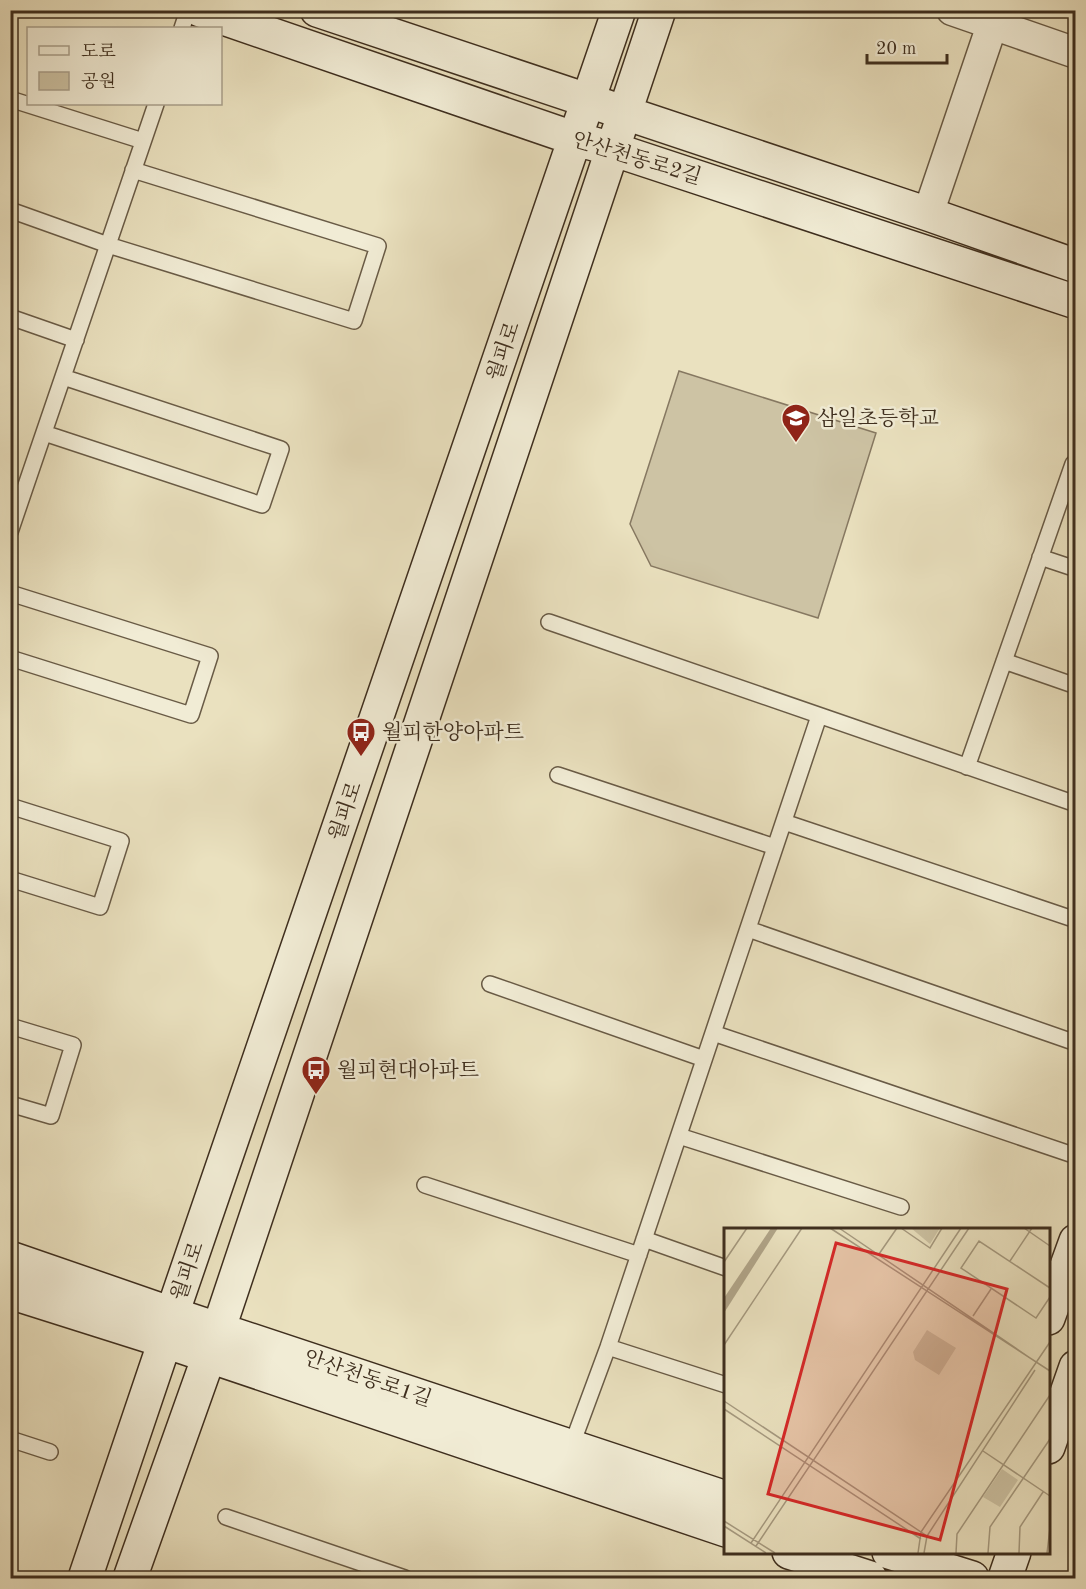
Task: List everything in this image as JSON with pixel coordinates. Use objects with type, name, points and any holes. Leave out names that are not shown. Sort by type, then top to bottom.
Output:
[{"type":"street","name":"안산천동로2길","points":[[200,10],[576,140],[612,149],[1076,302]]},
{"type":"street","name":"안산천동로2길","points":[[317,10],[928,214],[1076,266]]},
{"type":"street","name":"월피로","points":[[85,1578],[619,10]]},
{"type":"street","name":"월피로","points":[[130,1578],[213,1342],[659,10]]},
{"type":"street","points":[[952,10],[1076,53]]},
{"type":"street","points":[[928,214],[992,25]]},
{"type":"street","points":[[1050,1312],[1076,1241]]},
{"type":"street","name":"안산천동로1길","points":[[10,1258],[169,1328]]},
{"type":"street","name":"안산천동로1길","points":[[10,1292],[169,1328],[571,1447],[724,1497]]},
{"type":"street","name":"안산천동로1길","points":[[213,1342],[724,1529]]},
{"type":"street","points":[[1050,1441],[1076,1367]]},
{"type":"street","points":[[795,1553],[870,1578]]},
{"type":"street","points":[[897,1553],[965,1571]]},
{"type":"street","points":[[1005,1578],[1013,1553]]},
{"type":"lane","points":[[182,27],[188,10]]},
{"type":"lane","points":[[10,99],[27,104]]},
{"type":"lane","points":[[29,105],[143,141]]},
{"type":"lane","points":[[10,532],[156,105]]},
{"type":"lane","points":[[10,210],[108,244],[354,321],[378,246],[133,170]]},
{"type":"lane","points":[[10,316],[76,340]]},
{"type":"lane","points":[[44,433],[262,505],[281,449],[63,377]]},
{"type":"lane","points":[[967,767],[1073,464],[1076,465]]},
{"type":"lane","points":[[1040,557],[1076,570]]},
{"type":"lane","points":[[10,593],[210,656],[191,716],[10,658]]},
{"type":"lane","points":[[549,622],[1076,804]]},
{"type":"lane","points":[[1004,661],[1076,686]]},
{"type":"lane","points":[[571,1447],[608,1347],[819,716]]},
{"type":"lane","points":[[558,775],[775,847]]},
{"type":"lane","points":[[10,806],[121,841],[99,907],[10,879]]},
{"type":"lane","points":[[783,822],[1076,920]]},
{"type":"lane","points":[[748,928],[1076,1043]]},
{"type":"lane","points":[[490,984],[704,1059]]},
{"type":"lane","points":[[10,1026],[73,1046],[51,1116],[10,1104]]},
{"type":"lane","points":[[713,1033],[1076,1156]]},
{"type":"lane","points":[[679,1136],[901,1207]]},
{"type":"lane","points":[[425,1185],[639,1255]]},
{"type":"lane","points":[[644,1239],[724,1267]]},
{"type":"lane","points":[[608,1347],[724,1384]]},
{"type":"lane","points":[[10,1438],[50,1452]]},
{"type":"lane","points":[[226,1517],[405,1578]]},
{"type":"green space","points":[[679,371],[876,433],[818,618],[651,566],[630,524]]},
{"type":"place","name":"삼일초등학교","points":[[796,444]]},
{"type":"place","name":"월피한양아파트","points":[[361,758]]},
{"type":"place","name":"월피현대아파트","points":[[316,1096]]}]
